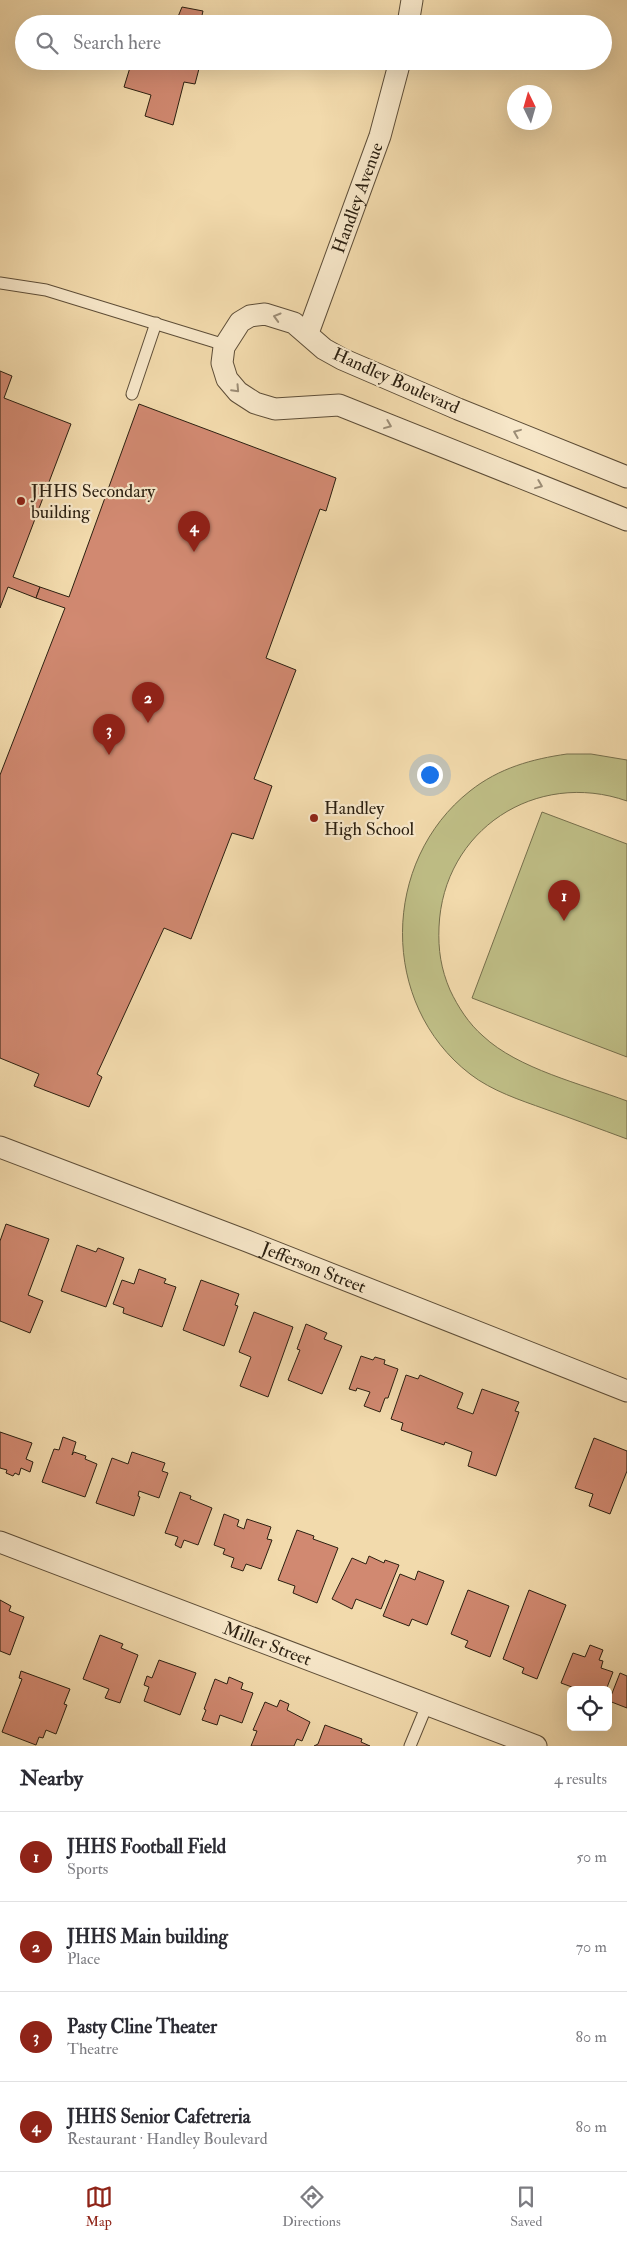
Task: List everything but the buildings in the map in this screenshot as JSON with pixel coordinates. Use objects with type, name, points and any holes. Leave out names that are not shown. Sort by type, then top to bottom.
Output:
[{"type":"street","points":[[410,15],[412,0]]},
{"type":"street","name":"Handley Avenue","points":[[308,333],[380,136],[398,70]]},
{"type":"street","name":"Handley Boulevard","points":[[225,344],[240,322],[250,316],[265,314],[294,323],[308,333],[324,349],[342,359],[458,409],[627,476]]},
{"type":"street","points":[[225,344],[222,364],[227,379],[238,392],[255,403],[275,409],[339,405],[627,520]]},
{"type":"street","name":"Jefferson Street","points":[[0,1146],[627,1391]]},
{"type":"street","name":"Miller Street","points":[[0,1542],[536,1746]]},
{"type":"lane","points":[[0,283],[46,290],[225,344]]},
{"type":"lane","points":[[132,394],[156,323]]},
{"type":"lane","points":[[410,1746],[427,1705]]},
{"type":"shaded area","points":[[567,754],[591,754],[627,760],[627,801],[593,793],[560,794],[529,801],[500,816],[476,836],[457,862],[444,892],[439,927],[441,959],[444,975],[460,1009],[478,1031],[497,1048],[551,1075],[627,1101],[627,1139],[506,1094],[470,1074],[440,1045],[419,1010],[407,972],[402,932],[407,893],[420,855],[441,820],[470,791],[492,776],[529,762]]},
{"type":"shaded area","points":[[542,812],[627,844],[627,1057],[472,998]]},
{"type":"place","name":"JHHS Secondary building","points":[[21,501]]},
{"type":"place","name":"JHHS Senior Cafetreria","points":[[194,552]]},
{"type":"place","name":"JHHS Main building","points":[[148,723]]},
{"type":"place","name":"Pasty Cline Theater","points":[[109,755]]},
{"type":"place","name":"Handley High School","points":[[314,818]]},
{"type":"place","name":"JHHS Football Field","points":[[564,921]]}]
